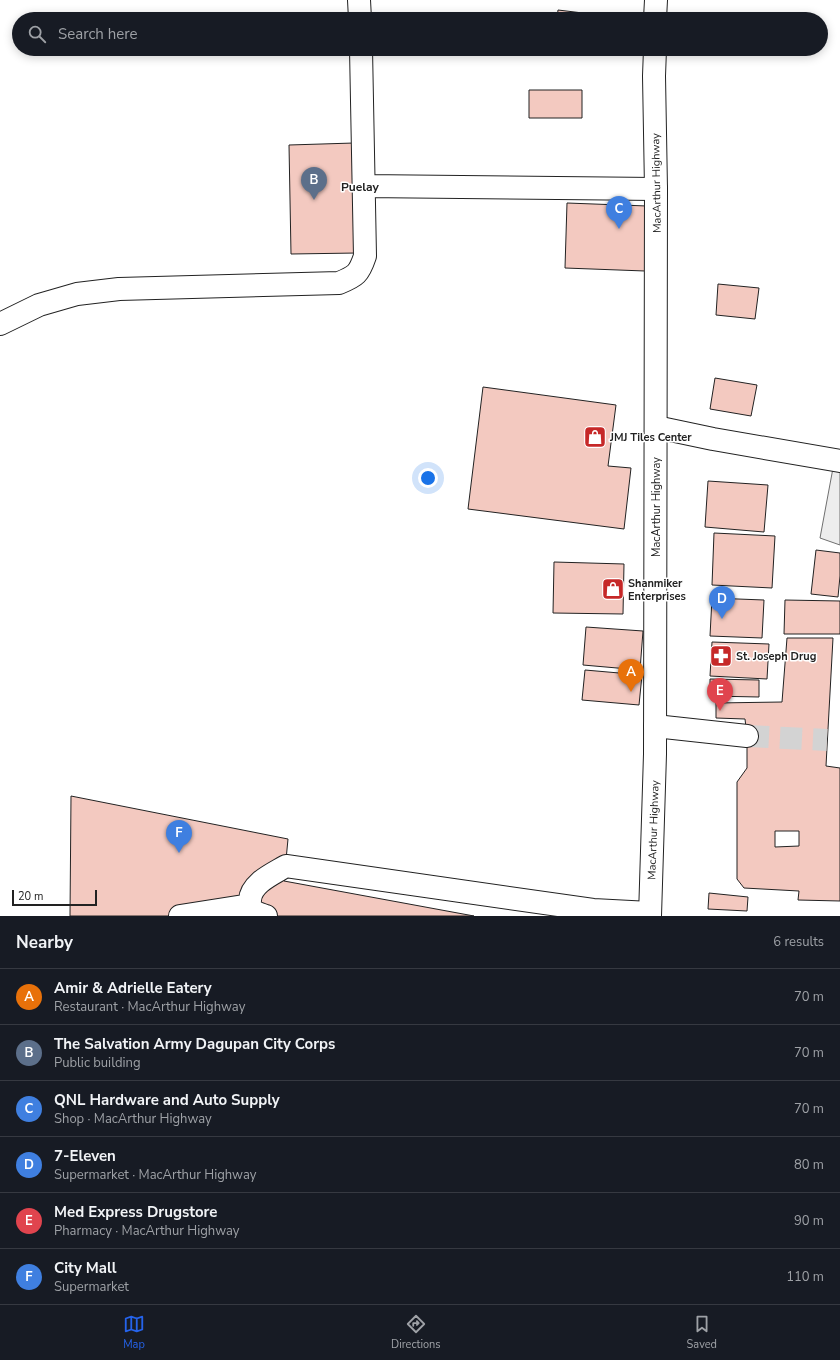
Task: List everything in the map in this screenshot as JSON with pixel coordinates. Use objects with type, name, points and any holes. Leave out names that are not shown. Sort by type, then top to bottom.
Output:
[{"type":"street","points":[[359,0],[360,12]]},
{"type":"street","points":[[655,12],[656,0]]},
{"type":"street","points":[[0,324],[39,305],[77,294],[118,289],[338,283],[354,277],[365,256],[361,56]]},
{"type":"street","name":"MacArthur Highway","points":[[650,915],[655,754],[655,56]]},
{"type":"street","points":[[364,186],[656,189]]},
{"type":"street","points":[[656,427],[713,439],[840,461]]},
{"type":"street","points":[[655,726],[747,736]]},
{"type":"street","points":[[180,916],[258,911],[250,895],[253,890],[258,884],[286,866],[592,913],[650,915]]},
{"type":"shaded area","points":[[833,468],[840,470],[840,545],[820,538]]},
{"type":"building","points":[[558,10],[574,12],[558,12]]},
{"type":"building","points":[[529,90],[582,90],[582,118],[529,118]]},
{"type":"building","points":[[354,143],[357,253],[291,254],[289,145]]},
{"type":"building","points":[[567,203],[647,206],[645,271],[565,268]]},
{"type":"building","points":[[718,284],[759,288],[755,319],[716,315]]},
{"type":"building","points":[[715,378],[757,385],[751,416],[710,409]]},
{"type":"building","points":[[483,387],[616,405],[608,466],[631,468],[624,529],[468,509]]},
{"type":"building","points":[[708,481],[768,485],[764,532],[705,527]]},
{"type":"building","points":[[714,533],[775,536],[772,588],[712,585]]},
{"type":"building","points":[[816,550],[840,553],[838,597],[811,594]]},
{"type":"building","points":[[554,562],[624,564],[623,614],[553,613]]},
{"type":"building","points":[[712,598],[764,600],[762,638],[710,636]]},
{"type":"building","points":[[785,600],[840,601],[840,634],[784,634]]},
{"type":"building","points":[[586,627],[643,631],[640,670],[583,665]]},
{"type":"building","points":[[787,638],[833,638],[826,766],[840,768],[840,901],[798,900],[799,891],[744,888],[737,879],[737,782],[747,768],[747,736],[745,719],[716,718],[716,703],[782,702]],"holes":[[[775,831],[799,831],[799,846],[775,847]]]},
{"type":"building","points":[[712,642],[769,644],[767,679],[710,676]]},
{"type":"building","points":[[585,670],[642,675],[639,705],[582,700]]},
{"type":"building","points":[[710,679],[759,680],[759,697],[710,696]]},
{"type":"building","points":[[71,796],[288,839],[284,881],[474,916],[70,916]]},
{"type":"building","points":[[709,893],[748,897],[747,911],[708,909]]},
{"type":"tunnel","points":[[747,736],[827,740]]},
{"type":"place","name":"The Salvation Army Dagupan City Corps","points":[[314,200]]},
{"type":"place","name":"QNL Hardware and Auto Supply","points":[[619,229]]},
{"type":"place","name":"JMJ Tiles Center","points":[[595,437]]},
{"type":"place","name":"Shanmiker Enterprises","points":[[613,589]]},
{"type":"place","name":"7-Eleven","points":[[722,619]]},
{"type":"place","name":"St. Joseph Drug","points":[[721,656]]},
{"type":"place","name":"Amir & Adrielle Eatery","points":[[631,692]]},
{"type":"place","name":"Med Express Drugstore","points":[[720,711]]},
{"type":"place","name":"City Mall","points":[[179,853]]},
{"type":"district","name":"Puelay","points":[[360,187]]}]
